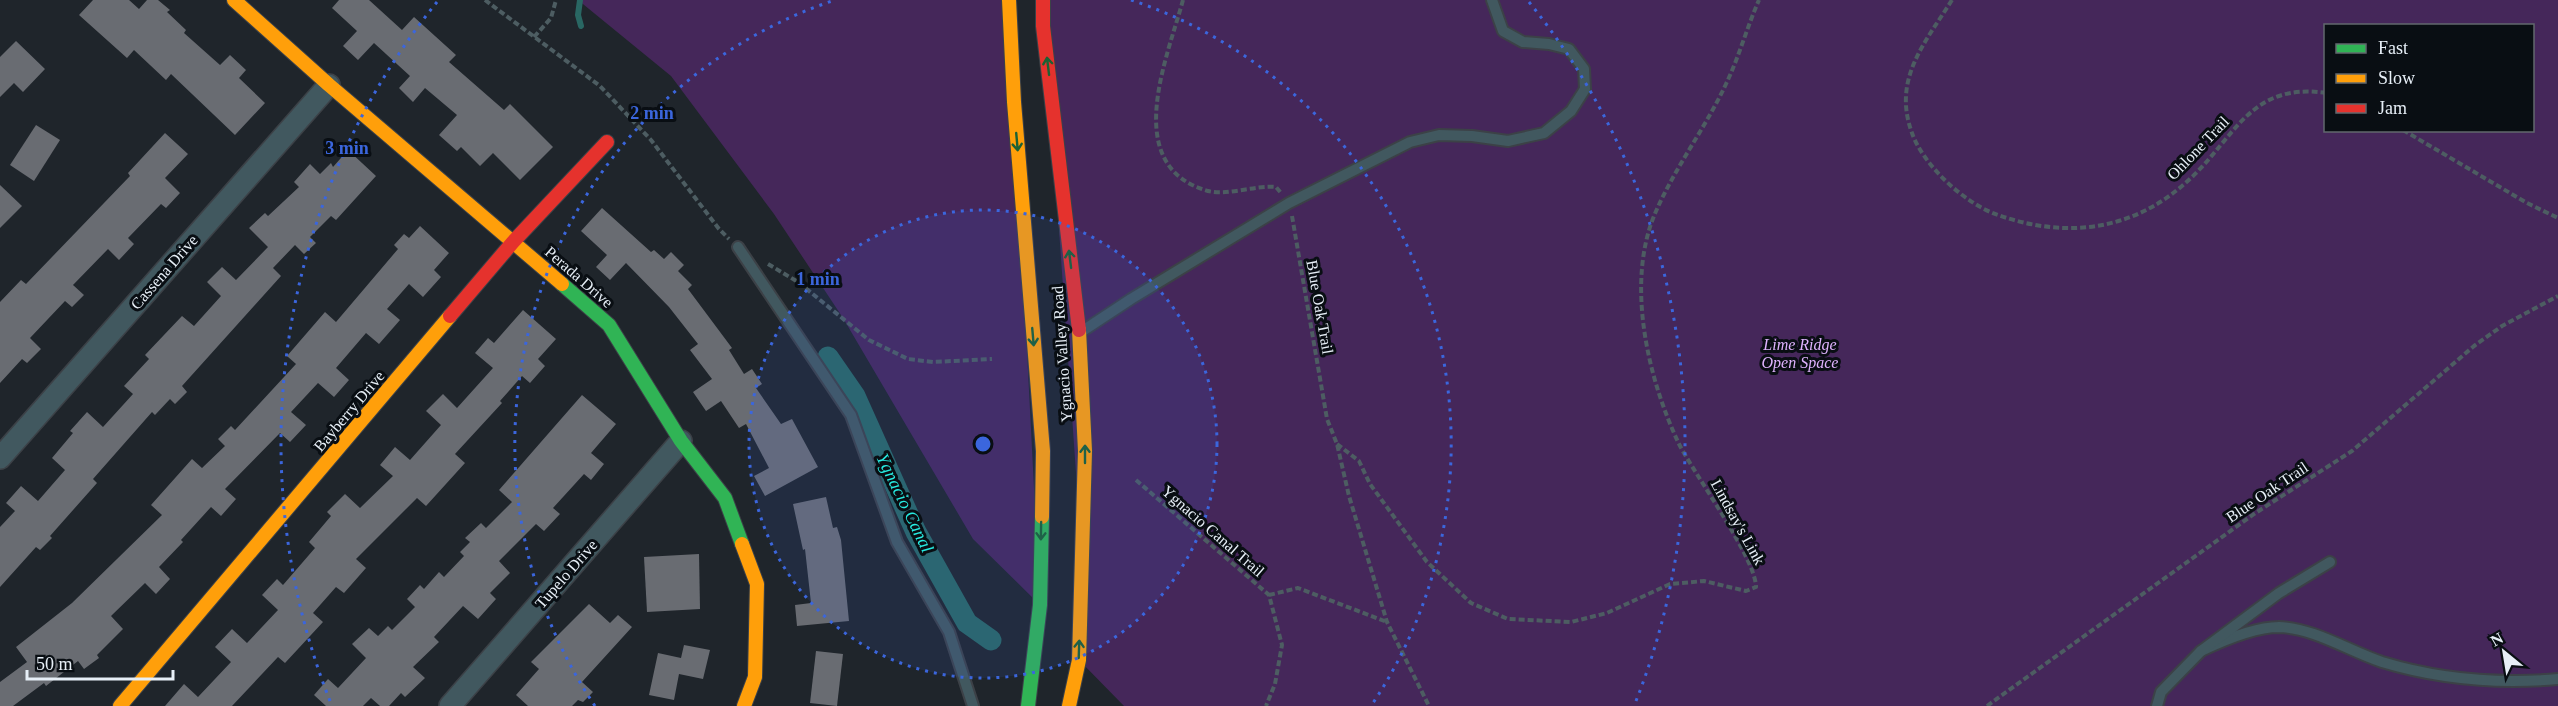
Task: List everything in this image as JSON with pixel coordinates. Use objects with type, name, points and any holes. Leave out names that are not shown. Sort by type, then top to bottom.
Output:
[{"type":"main road","name":"Perada Drive","points":[[234,0],[329,85],[609,325],[681,441],[725,498],[757,584],[755,677],[744,706]]},
{"type":"main road","name":"Ygnacio Valley Road","points":[[1009,0],[1014,102],[1043,451],[1040,605],[1028,706]]},
{"type":"main road","name":"Ygnacio Valley Road","points":[[1043,0],[1043,26],[1079,334],[1085,451],[1079,660],[1068,706]]},
{"type":"main road","name":"Bayberry Drive","points":[[120,706],[513,242],[608,142]]},
{"type":"street","name":"Cassena Drive","points":[[0,458],[329,85]]},
{"type":"street","name":"Tupelo Drive","points":[[450,706],[681,441]]},
{"type":"lane","points":[[1079,334],[1131,299],[1289,203],[1410,142],[1439,135],[1472,136],[1508,141],[1544,133],[1571,111],[1585,89],[1584,69],[1569,49],[1549,44],[1524,42],[1503,31],[1492,0]]},
{"type":"lane","points":[[738,247],[851,415],[897,542],[949,632],[973,706]]},
{"type":"lane","points":[[2157,706],[2161,692],[2201,651],[2279,593],[2330,562]]},
{"type":"lane","points":[[2201,651],[2226,639],[2276,627],[2295,628],[2384,662],[2463,679],[2518,683],[2558,679]]},
{"type":"path","points":[[484,0],[600,86],[633,118],[719,229],[738,247]]},
{"type":"path","points":[[534,37],[551,18],[556,0]]},
{"type":"path","points":[[1183,0],[1155,102],[1155,126],[1161,151],[1173,171],[1188,182],[1210,192],[1262,186],[1276,187],[1289,203]]},
{"type":"path","name":"Lindsay's Link","points":[[1337,444],[1359,460],[1370,484],[1427,562],[1471,603],[1508,620],[1571,622],[1607,613],[1670,584],[1704,581],[1746,591],[1756,587],[1756,578],[1742,550],[1679,443],[1651,368],[1641,294],[1643,246],[1655,214],[1726,84],[1759,0]]},
{"type":"path","name":"Ohlone Trail","points":[[1952,0],[1911,64],[1905,95],[1906,118],[1917,147],[1953,188],[1989,212],[2024,224],[2056,229],[2096,227],[2119,222],[2160,202],[2192,177],[2235,126],[2263,102],[2304,90],[2324,93]]},
{"type":"path","points":[[2406,132],[2527,203],[2558,218]]},
{"type":"path","name":"Blue Oak Trail","points":[[1289,203],[1327,420],[1337,444],[1349,496],[1387,622],[1429,706]]},
{"type":"path","points":[[767,264],[798,282],[869,340],[908,358],[933,362],[992,359]]},
{"type":"path","name":"Blue Oak Trail","points":[[1987,706],[2254,514],[2352,451],[2474,346],[2502,326],[2558,296]]},
{"type":"path","name":"Ygnacio Canal Trail","points":[[1136,480],[1269,595],[1282,645],[1275,684],[1266,706]]},
{"type":"path","points":[[1269,595],[1298,588],[1387,622]]},
{"type":"green space","points":[[578,0],[1009,0],[1040,605],[973,539],[843,318],[774,214],[671,76]]},
{"type":"green space","name":"Lime Ridge Open Space","points":[[1043,0],[2558,0],[2558,706],[1124,706],[1079,660],[1082,559]]},
{"type":"building","points":[[93,0],[129,0],[139,9],[147,0],[158,0],[170,10],[167,12],[186,30],[184,33],[220,65],[230,55],[246,70],[239,78],[265,103],[235,135],[171,74],[166,80],[134,50],[127,58],[79,15]]},
{"type":"building","points":[[339,0],[369,0],[402,30],[414,17],[456,55],[449,62],[504,110],[510,104],[553,147],[520,180],[493,153],[480,166],[461,147],[457,151],[439,135],[457,115],[425,88],[413,102],[399,88],[410,76],[374,43],[358,60],[343,46],[357,31],[332,8]]},
{"type":"building","points":[[16,41],[45,69],[23,92],[14,83],[0,97],[0,57]]},
{"type":"building","points":[[36,125],[60,140],[34,181],[10,165]]},
{"type":"building","points":[[165,133],[188,154],[165,178],[180,193],[166,208],[161,204],[128,238],[134,244],[119,260],[108,249],[73,285],[84,295],[72,307],[65,301],[30,338],[41,349],[27,363],[22,359],[0,383],[0,302],[21,280],[26,284],[130,176],[128,173]]},
{"type":"building","points":[[348,150],[376,176],[336,220],[331,216],[310,237],[316,243],[304,254],[295,245],[273,268],[281,276],[182,386],[187,392],[175,404],[170,399],[155,415],[152,412],[93,479],[97,483],[50,536],[52,538],[40,550],[36,547],[0,587],[0,527],[15,511],[6,503],[21,486],[38,501],[65,470],[52,458],[73,433],[70,431],[87,412],[103,427],[133,394],[124,386],[149,359],[145,355],[182,316],[194,326],[221,296],[207,282],[222,267],[236,280],[268,247],[249,228],[265,213],[268,216],[299,187],[294,182],[310,164],[320,174],[331,163],[333,167]]},
{"type":"building","points":[[0,185],[22,206],[0,228]]},
{"type":"building","points":[[602,208],[651,252],[654,250],[664,259],[671,252],[684,265],[678,271],[692,285],[688,289],[732,348],[729,350],[744,374],[752,369],[762,384],[756,388],[781,424],[792,419],[818,467],[765,496],[754,476],[769,468],[746,424],[739,428],[721,401],[706,411],[693,392],[712,379],[690,350],[698,344],[669,307],[626,263],[610,280],[596,267],[607,255],[581,231]]},
{"type":"building","points":[[420,226],[449,253],[434,270],[441,277],[423,297],[409,284],[387,309],[400,320],[379,344],[366,333],[336,368],[349,380],[334,397],[318,383],[291,412],[306,425],[290,442],[280,433],[225,489],[236,499],[221,516],[211,507],[181,540],[183,542],[159,567],[170,579],[156,594],[145,583],[111,616],[123,629],[97,655],[99,658],[84,669],[78,661],[46,686],[44,683],[13,706],[0,706],[0,682],[27,662],[16,647],[72,603],[162,515],[151,505],[192,459],[202,468],[225,446],[218,439],[231,426],[235,430],[296,364],[287,356],[325,312],[336,322],[398,249],[394,245],[404,234],[409,238]]},
{"type":"building","points":[[523,310],[556,339],[538,359],[545,366],[530,383],[522,376],[500,401],[502,403],[455,454],[465,463],[426,506],[417,498],[356,559],[366,568],[344,593],[336,587],[313,613],[323,622],[285,663],[278,657],[232,706],[165,706],[184,684],[198,697],[231,662],[215,647],[232,629],[247,643],[278,610],[262,595],[277,579],[283,585],[315,548],[309,542],[331,516],[327,512],[345,494],[360,508],[393,476],[380,465],[395,447],[410,460],[441,425],[426,411],[443,394],[457,408],[493,368],[475,353],[488,338],[494,343]]},
{"type":"building","points":[[582,395],[616,424],[591,453],[604,464],[591,480],[584,474],[553,508],[560,514],[544,531],[536,524],[499,561],[510,573],[490,593],[496,599],[478,619],[463,606],[434,637],[439,642],[413,667],[425,678],[405,697],[401,693],[389,706],[380,706],[371,698],[363,706],[326,706],[314,695],[328,679],[338,688],[366,658],[352,644],[369,628],[378,636],[388,626],[392,630],[415,607],[407,599],[420,585],[424,589],[439,572],[444,577],[464,556],[460,552],[470,542],[465,538],[481,523],[486,528],[512,502],[499,490]]},
{"type":"building","points":[[826,497],[833,528],[837,527],[841,540],[849,621],[797,626],[795,605],[811,603],[805,549],[803,550],[793,504]]},
{"type":"building","points":[[699,554],[700,609],[647,612],[644,557]]},
{"type":"building","points":[[589,604],[610,623],[618,615],[632,627],[582,682],[593,692],[583,702],[578,700],[572,706],[528,706],[516,695],[539,669],[531,662]]},
{"type":"building","points":[[684,645],[710,650],[703,679],[679,674],[674,700],[649,695],[658,653],[681,658]]},
{"type":"building","points":[[816,651],[843,654],[837,706],[810,703]]},
{"type":"waterway","points":[[580,0],[578,15],[581,26]]},
{"type":"waterway","name":"Ygnacio Canal","points":[[828,357],[855,396],[916,532],[967,623],[991,640]]},
{"type":"traffic: fast","points":[[562,284],[609,325],[681,441],[725,498],[742,544]]},
{"type":"traffic: fast","points":[[1028,706],[1040,605],[1042,517]]},
{"type":"traffic: slow","points":[[234,0],[329,85],[562,284]]},
{"type":"traffic: slow","points":[[1009,0],[1014,102],[1043,451],[1042,517]]},
{"type":"traffic: slow","points":[[120,706],[450,316]]},
{"type":"traffic: slow","points":[[1069,706],[1079,660],[1085,451],[1079,330]]},
{"type":"traffic: slow","points":[[742,544],[757,584],[755,677],[744,706]]},
{"type":"traffic: jam","points":[[1043,0],[1043,26],[1079,330]]},
{"type":"traffic: jam","points":[[450,316],[513,242],[607,142]]}]
